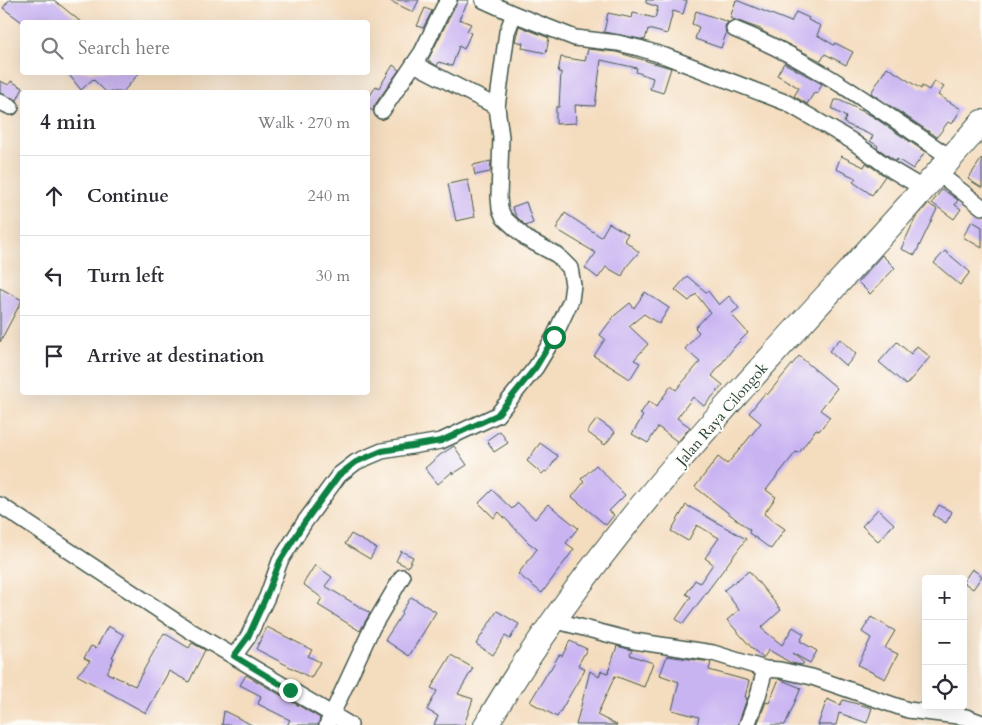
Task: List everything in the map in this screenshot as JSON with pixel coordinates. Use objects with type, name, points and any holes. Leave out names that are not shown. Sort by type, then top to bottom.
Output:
[{"type":"highway","name":"Jalan Raya Cilongok","points":[[486,725],[511,682],[590,568],[725,409],[982,122]]},
{"type":"street","points":[[382,110],[422,52],[449,0]]},
{"type":"street","points":[[483,0],[575,38],[618,43],[665,56],[787,103],[852,141],[892,170],[938,173]]},
{"type":"street","points":[[234,656],[248,637],[280,561],[308,516],[339,475],[356,462],[382,451],[441,441],[497,415],[536,367],[554,337],[571,300],[573,285],[570,268],[557,255],[527,239],[504,218],[500,209],[501,137],[497,107],[507,32],[514,14]]},
{"type":"street","points":[[734,29],[784,50],[880,110],[938,173],[982,207]]},
{"type":"street","points":[[414,64],[497,107]]},
{"type":"street","points":[[0,505],[330,720],[350,725]]},
{"type":"street","points":[[330,720],[372,628],[402,577]]},
{"type":"street","points":[[553,620],[634,641],[713,653],[764,669],[780,670],[812,677],[908,710],[966,717],[982,723]]},
{"type":"street","points":[[747,725],[758,696],[764,669]]},
{"type":"building","points":[[9,0],[54,0],[79,20],[20,21],[3,8]]},
{"type":"building","points":[[388,0],[419,0],[413,12]]},
{"type":"building","points":[[458,0],[469,0],[459,19],[471,24],[467,31],[471,33],[464,49],[459,46],[452,66],[439,62],[437,66],[428,60]]},
{"type":"building","points":[[646,0],[687,0],[683,14],[673,11],[667,34],[648,29],[645,40],[604,32],[608,13],[632,18],[633,13],[655,18],[658,7],[646,3]]},
{"type":"building","points":[[736,0],[791,22],[796,12],[821,26],[817,35],[834,45],[835,43],[853,52],[846,65],[825,54],[821,61],[763,30],[730,18]]},
{"type":"building","points":[[425,8],[432,11],[423,28],[417,26]]},
{"type":"building","points":[[696,11],[728,22],[725,26],[726,34],[721,48],[695,39],[699,27],[692,24]]},
{"type":"building","points":[[519,26],[549,38],[546,53],[522,48],[523,43],[515,41]]},
{"type":"building","points":[[588,49],[616,52],[671,68],[663,93],[650,89],[653,78],[636,72],[637,68],[601,60],[595,106],[575,105],[576,123],[556,124],[556,107],[559,107],[561,72],[558,72],[561,57],[585,61]]},
{"type":"building","points":[[784,63],[822,84],[817,94],[814,93],[807,104],[794,96],[799,88],[777,75]]},
{"type":"building","points":[[393,65],[399,70],[374,106],[373,111],[370,109],[370,96],[376,86],[379,88]]},
{"type":"building","points":[[887,67],[921,89],[922,86],[929,90],[934,81],[944,87],[938,95],[961,109],[952,124],[948,122],[937,137],[871,93]]},
{"type":"building","points":[[69,75],[137,75],[125,90],[104,90],[93,79],[81,90]]},
{"type":"building","points":[[0,81],[9,85],[11,81],[23,88],[20,90],[17,100],[0,93]]},
{"type":"building","points":[[835,100],[839,100],[872,116],[925,152],[913,169],[897,159],[896,161],[877,148],[878,146],[870,141],[873,136],[844,123],[846,117],[832,109]]},
{"type":"building","points":[[841,156],[864,167],[866,163],[885,176],[872,195],[853,182],[856,178],[836,169]]},
{"type":"building","points":[[982,158],[982,188],[968,179]]},
{"type":"building","points":[[491,161],[490,172],[475,175],[473,165]]},
{"type":"building","points":[[468,180],[475,217],[456,221],[448,184]]},
{"type":"building","points":[[942,189],[958,200],[955,205],[961,209],[954,219],[932,203]]},
{"type":"building","points":[[526,202],[533,223],[526,226],[516,216],[512,207]]},
{"type":"building","points":[[928,204],[937,209],[915,255],[901,249],[915,219]]},
{"type":"building","points":[[565,213],[601,237],[609,223],[628,234],[624,240],[639,252],[627,266],[622,276],[606,267],[598,278],[585,268],[596,253],[556,229]]},
{"type":"building","points":[[972,221],[982,227],[982,248],[963,237]]},
{"type":"building","points":[[945,251],[970,272],[960,285],[934,263]]},
{"type":"building","points":[[882,255],[895,268],[870,294],[858,282]]},
{"type":"building","points":[[687,276],[706,292],[708,291],[719,305],[729,296],[739,308],[731,314],[748,333],[735,346],[712,376],[723,385],[704,406],[693,397],[677,418],[690,427],[678,442],[658,427],[648,443],[632,434],[643,416],[640,414],[649,401],[656,407],[671,386],[676,390],[700,362],[685,349],[699,332],[695,328],[710,312],[696,294],[689,301],[675,290]]},
{"type":"building","points":[[0,288],[20,299],[20,304],[0,342]]},
{"type":"building","points":[[645,292],[669,308],[659,324],[644,314],[629,326],[648,344],[634,360],[640,363],[630,379],[594,356],[605,339],[600,335],[614,316],[630,303],[634,308]]},
{"type":"building","points":[[840,339],[856,354],[846,366],[829,351]]},
{"type":"building","points":[[897,342],[911,354],[917,346],[930,357],[906,385],[879,362]]},
{"type":"building","points":[[799,356],[837,388],[820,410],[830,417],[819,431],[816,429],[799,453],[796,452],[766,490],[776,497],[764,514],[785,529],[771,549],[749,533],[750,530],[695,487],[718,457],[727,464],[761,423],[749,413],[765,393],[767,395]]},
{"type":"building","points":[[597,419],[615,432],[605,445],[587,432]]},
{"type":"building","points":[[500,431],[508,443],[494,452],[487,440]]},
{"type":"building","points":[[540,443],[558,456],[547,472],[545,471],[542,474],[527,461]]},
{"type":"building","points":[[454,446],[467,465],[453,474],[452,472],[438,484],[425,468]]},
{"type":"building","points":[[596,465],[625,495],[609,511],[614,515],[606,525],[572,497],[584,482],[581,479]]},
{"type":"building","points":[[492,490],[512,509],[518,503],[535,519],[548,504],[578,528],[566,543],[574,549],[542,593],[518,574],[537,549],[499,512],[494,518],[479,503]]},
{"type":"building","points":[[686,505],[746,539],[683,624],[676,619],[691,597],[686,594],[695,580],[700,583],[713,564],[705,558],[719,538],[697,525],[688,541],[671,531]]},
{"type":"building","points":[[939,505],[952,512],[946,523],[933,515]]},
{"type":"building","points":[[878,509],[894,524],[878,541],[862,526]]},
{"type":"building","points":[[351,534],[376,548],[370,559],[345,544]]},
{"type":"building","points":[[401,551],[413,557],[408,567],[396,561]]},
{"type":"building","points":[[315,565],[332,577],[325,586],[370,613],[360,631],[318,605],[322,598],[303,584]]},
{"type":"building","points":[[972,569],[982,576],[973,589],[967,585],[967,576]]},
{"type":"building","points":[[749,571],[781,610],[761,628],[782,645],[793,627],[804,634],[800,641],[817,651],[810,663],[792,653],[804,663],[802,665],[791,663],[769,650],[763,658],[727,620],[739,610],[724,590]]},
{"type":"building","points":[[411,597],[436,612],[409,656],[385,640]]},
{"type":"building","points":[[497,611],[519,624],[510,639],[505,636],[493,655],[476,644]]},
{"type":"building","points":[[871,617],[895,631],[885,648],[898,654],[885,679],[858,665],[871,638],[862,632]]},
{"type":"building","points":[[108,626],[124,635],[112,657],[114,658],[107,673],[135,686],[164,633],[189,648],[192,643],[205,650],[189,682],[169,671],[146,713],[77,675],[90,661],[84,658],[91,646],[96,648]]},
{"type":"building","points":[[267,627],[312,650],[308,656],[320,662],[311,678],[256,649]]},
{"type":"building","points":[[570,641],[587,649],[578,665],[585,669],[557,717],[530,702],[549,670],[559,655],[562,656]]},
{"type":"building","points":[[617,646],[632,650],[630,655],[653,663],[644,687],[615,676],[597,715],[617,725],[576,725],[590,671],[599,677],[601,671],[608,673]]},
{"type":"building","points":[[451,655],[473,668],[458,694],[473,699],[464,725],[434,725],[438,716],[427,710],[437,691],[431,688]]},
{"type":"building","points":[[667,656],[711,662],[709,670],[749,681],[745,697],[747,698],[738,725],[697,725],[699,717],[672,710],[679,682],[660,675]]},
{"type":"building","points":[[246,675],[320,718],[318,725],[287,725],[290,720],[258,704],[261,696],[240,685]]},
{"type":"building","points":[[779,679],[801,688],[785,725],[757,725],[766,702],[769,703]]},
{"type":"building","points":[[827,699],[840,705],[843,700],[872,708],[867,723],[839,713],[836,725],[818,725]]},
{"type":"building","points":[[224,711],[252,725],[222,725]]},
{"type":"route","points":[[290,690],[234,656],[248,637],[280,561],[323,495],[339,475],[356,462],[382,451],[441,441],[497,415],[536,367],[554,337]]}]
